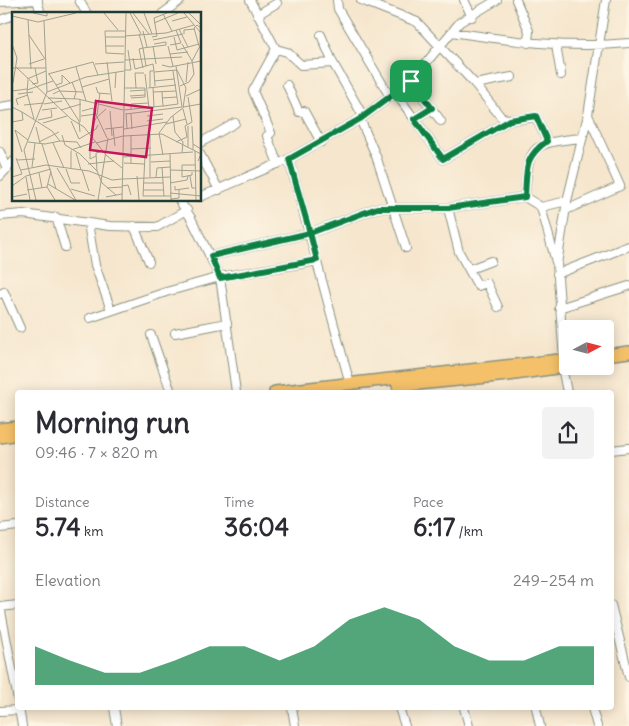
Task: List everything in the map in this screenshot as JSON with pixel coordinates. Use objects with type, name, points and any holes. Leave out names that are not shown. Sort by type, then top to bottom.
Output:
[{"type":"main road","points":[[614,353],[629,352]]},
{"type":"main road","points":[[614,361],[629,359]]},
{"type":"main road","points":[[310,390],[346,388],[559,364]]},
{"type":"main road","points":[[0,429],[15,426]]},
{"type":"main road","points":[[0,437],[15,434]]},
{"type":"street","points":[[0,2],[37,0]]},
{"type":"street","points":[[79,0],[86,12]]},
{"type":"street","points":[[165,12],[181,0]]},
{"type":"street","points":[[250,0],[256,15],[276,49],[287,52],[302,65],[333,64]]},
{"type":"street","points":[[337,0],[338,9],[392,93],[414,119],[443,159],[510,120],[536,116],[547,141]]},
{"type":"street","points":[[361,0],[417,22],[440,44],[501,117],[510,120]]},
{"type":"street","points":[[464,0],[472,16]]},
{"type":"street","points":[[201,197],[289,159],[362,118],[392,93],[411,81],[460,22],[497,0]]},
{"type":"street","points":[[516,0],[529,31],[528,43]]},
{"type":"street","points":[[560,320],[557,264],[567,201],[588,115],[606,0]]},
{"type":"street","points":[[14,2],[14,12]]},
{"type":"street","points":[[256,15],[277,3]]},
{"type":"street","points":[[0,20],[12,15]]},
{"type":"street","points":[[452,32],[556,45],[599,46],[629,43]]},
{"type":"street","points":[[321,35],[333,64],[362,118],[406,248]]},
{"type":"street","points":[[556,45],[561,74]]},
{"type":"street","points":[[276,49],[253,91],[270,133],[267,136],[278,164]]},
{"type":"street","points":[[475,84],[512,77]]},
{"type":"street","points":[[411,81],[441,121]]},
{"type":"street","points":[[287,84],[299,112],[304,111],[321,142]]},
{"type":"street","points":[[414,119],[432,108]]},
{"type":"street","points":[[566,210],[620,186],[588,115]]},
{"type":"street","points":[[201,142],[235,123]]},
{"type":"street","points":[[525,197],[527,164],[530,155],[547,141],[582,138]]},
{"type":"street","points":[[0,152],[7,169]]},
{"type":"street","points":[[201,156],[219,190]]},
{"type":"street","points":[[289,159],[317,260],[346,388]]},
{"type":"street","points":[[0,176],[12,163]]},
{"type":"street","points":[[211,256],[310,233],[377,208],[448,208],[525,197],[540,207],[557,264]]},
{"type":"street","points":[[540,207],[567,201]]},
{"type":"street","points":[[0,216],[23,214],[56,217],[88,223],[157,227],[183,205],[211,256],[220,278],[236,390]]},
{"type":"street","points":[[448,208],[459,252],[478,286],[487,283],[498,307]]},
{"type":"street","points":[[56,217],[65,247]]},
{"type":"street","points":[[88,223],[95,265],[111,310]]},
{"type":"street","points":[[134,226],[149,262]]},
{"type":"street","points":[[557,274],[629,246]]},
{"type":"street","points":[[90,318],[166,292],[220,278],[317,260]]},
{"type":"street","points":[[470,269],[491,261]]},
{"type":"street","points":[[559,308],[629,286]]},
{"type":"street","points":[[0,294],[4,292],[20,328]]},
{"type":"street","points":[[175,333],[226,323]]},
{"type":"street","points":[[151,335],[170,390]]},
{"type":"street","points":[[566,375],[567,390]]},
{"type":"street","points":[[614,450],[629,448]]},
{"type":"street","points":[[0,528],[15,526]]},
{"type":"street","points":[[15,605],[0,607],[15,684]]},
{"type":"street","points":[[614,617],[629,677]]},
{"type":"street","points":[[0,711],[15,709]]},
{"type":"street","points":[[19,710],[22,726]]},
{"type":"street","points":[[114,710],[117,726]]},
{"type":"street","points":[[292,710],[295,726]]},
{"type":"street","points":[[400,710],[405,726]]},
{"type":"street","points":[[465,710],[469,726]]},
{"type":"street","points":[[536,710],[540,726]]},
{"type":"street","points":[[593,710],[597,726]]},
{"type":"route","points":[[411,81],[360,119],[289,159],[310,233],[211,256],[220,278],[317,260],[310,233],[351,216],[377,208],[448,208],[525,197],[527,164],[530,155],[547,141],[536,116],[510,120],[443,159],[414,119],[432,108],[411,81]]}]
